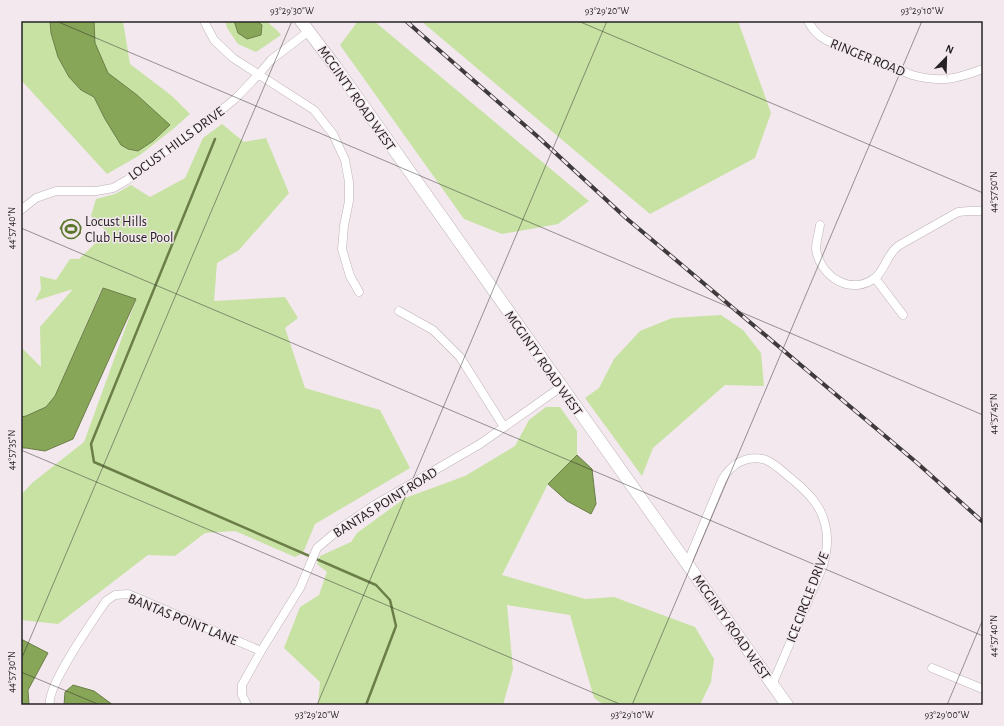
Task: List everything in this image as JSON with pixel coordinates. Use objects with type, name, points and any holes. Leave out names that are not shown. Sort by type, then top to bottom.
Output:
[{"type":"main road","name":"MCGINTY ROAD WEST","points":[[305,26],[787,705]]},
{"type":"street","points":[[204,21],[214,40],[233,58],[314,110],[333,134],[345,160],[350,182],[349,201],[344,226],[342,249],[350,276],[359,292]]},
{"type":"street","name":"RINGER ROAD","points":[[808,21],[811,28],[822,38],[918,77],[939,80],[953,79],[983,69]]},
{"type":"street","name":"LOCUST HILLS DRIVE","points":[[21,210],[36,198],[56,191],[96,191],[113,188],[219,112],[259,74],[305,26]]},
{"type":"street","points":[[820,225],[816,247],[818,258],[823,268],[830,277],[840,282],[862,284],[875,278],[886,265],[890,255],[896,247],[958,212],[983,211]]},
{"type":"street","points":[[875,278],[903,315]]},
{"type":"street","points":[[399,311],[433,330],[460,357],[504,427]]},
{"type":"street","name":"BANTAS POINT ROAD","points":[[247,705],[242,695],[242,685],[300,588],[317,548],[342,527],[373,506],[480,444],[561,387]]},
{"type":"street","name":"ICE CIRCLE DRIVE","points":[[687,564],[722,480],[727,470],[736,464],[745,460],[766,460],[803,489],[813,499],[821,511],[826,524],[827,553],[772,685]]},
{"type":"street","name":"BANTAS POINT LANE","points":[[50,705],[49,700],[53,687],[64,668],[106,601],[115,595],[128,594],[261,651]]},
{"type":"street","points":[[932,668],[983,689]]},
{"type":"shaded area","points":[[21,21],[123,21],[130,64],[172,96],[190,114],[140,155],[107,174],[21,80]]},
{"type":"shaded area","points":[[50,21],[94,21],[95,43],[108,73],[137,95],[170,125],[153,141],[138,151],[128,149],[121,145],[94,97],[81,90],[69,77],[58,57],[51,33]]},
{"type":"shaded area","points":[[225,21],[267,21],[281,35],[256,52],[238,44],[227,28]]},
{"type":"shaded area","points":[[234,21],[257,21],[262,25],[261,35],[247,39],[238,33]]},
{"type":"shaded area","points":[[358,21],[374,21],[589,201],[558,224],[502,234],[464,219],[340,45]]},
{"type":"shaded area","points":[[421,21],[738,21],[771,113],[755,158],[650,214]]},
{"type":"shaded area","points":[[222,124],[244,142],[266,138],[289,193],[239,250],[217,263],[214,301],[285,297],[298,318],[285,328],[305,388],[380,410],[410,468],[315,524],[303,553],[295,557],[235,531],[205,533],[175,556],[148,555],[58,624],[21,620],[21,495],[32,483],[84,442],[136,299],[102,288],[55,396],[46,407],[21,417],[21,347],[41,367],[40,327],[73,289],[35,301],[41,289],[40,276],[56,280],[70,259],[79,259],[107,232],[91,216],[96,199],[115,194],[131,185],[150,197],[185,178],[203,138]]},
{"type":"shaded area","name":"Locust Hills Club House Pool","points":[[64,221],[69,223],[74,222],[75,225],[81,226],[80,234],[73,234],[71,237],[67,236],[66,231],[61,230],[60,228]]},
{"type":"shaded area","points":[[103,288],[136,299],[73,439],[45,451],[21,448],[21,417],[46,407],[55,396]]},
{"type":"shaded area","points":[[721,315],[743,330],[761,353],[764,386],[725,385],[653,448],[642,476],[585,398],[599,388],[614,359],[640,331],[672,318]]},
{"type":"shaded area","points":[[546,407],[560,407],[577,431],[577,455],[548,484],[502,575],[585,599],[614,597],[695,627],[714,659],[711,682],[700,705],[604,705],[594,698],[570,615],[507,605],[513,669],[503,705],[318,705],[320,682],[284,648],[300,607],[319,595],[327,572],[317,564],[320,556],[351,542],[357,533],[405,498],[465,476],[515,446],[529,420]]},
{"type":"shaded area","points":[[577,455],[592,469],[596,504],[591,514],[567,501],[548,484]]},
{"type":"shaded area","points":[[21,639],[48,653],[28,690],[29,705],[21,705]]},
{"type":"shaded area","points":[[73,685],[94,691],[113,705],[64,705],[65,692]]},
{"type":"waterway","points":[[215,139],[91,444],[94,462],[376,585],[390,600],[396,626],[366,705]]},
{"type":"railway","points":[[406,21],[537,136],[626,218],[916,462],[983,522]]},
{"type":"place","name":"Locust Hills Club House Pool","points":[[71,229]]}]
